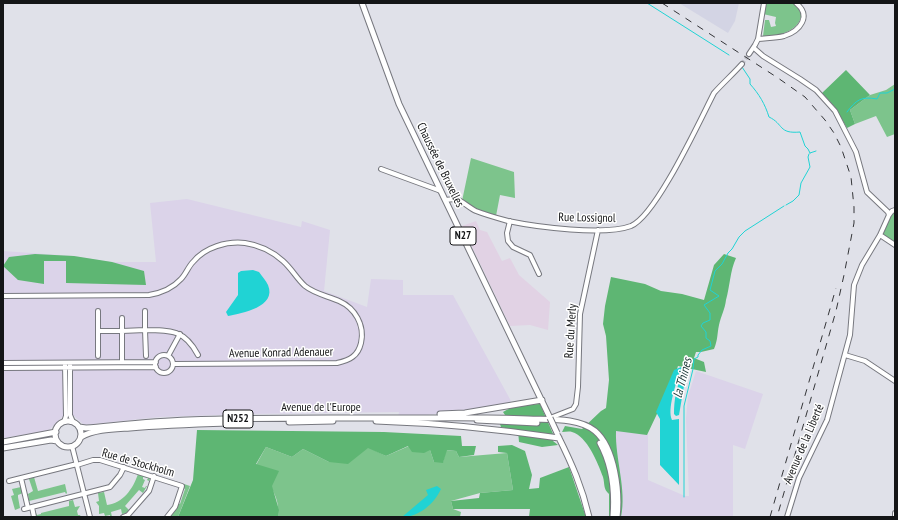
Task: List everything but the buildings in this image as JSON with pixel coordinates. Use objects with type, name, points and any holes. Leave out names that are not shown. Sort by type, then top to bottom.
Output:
[{"type":"main road","name":"Chaussée de Bruxelles","points":[[362,3],[396,96],[550,418]]},
{"type":"main road","points":[[398,418],[464,412],[542,400]]},
{"type":"main road","name":"Avenue de l'Europe","points":[[79,427],[86,428],[188,420],[484,417],[562,422]]},
{"type":"main road","name":"N27","points":[[550,418],[572,463],[582,488],[589,517]]},
{"type":"main road","name":"Avenue de l'Europe","points":[[81,437],[86,434],[110,430],[184,424],[466,420],[562,422]]},
{"type":"main road","points":[[367,421],[424,423],[558,435]]},
{"type":"main road","points":[[57,441],[56,432],[59,425],[64,422],[73,422],[79,427],[81,437]]},
{"type":"main road","points":[[562,422],[584,428],[599,440],[604,450],[611,476],[613,517]]},
{"type":"main road","points":[[562,422],[581,424],[588,427],[600,437],[607,447],[615,472],[617,517]]},
{"type":"main road","points":[[3,442],[56,432]]},
{"type":"main road","name":"N252","points":[[72,446],[79,441],[81,437]]},
{"type":"main road","points":[[3,448],[51,440],[57,441],[66,447],[72,446]]},
{"type":"street","points":[[749,54],[754,48],[758,39],[764,3]]},
{"type":"street","points":[[758,39],[783,36],[801,25],[804,19],[804,13],[800,6],[796,3]]},
{"type":"street","points":[[754,48],[763,56],[816,90],[835,111],[856,152],[867,192],[888,212],[888,215],[895,210]]},
{"type":"street","name":"Rue Lossignol","points":[[446,200],[455,199],[475,210],[495,218],[567,229],[616,230],[632,225],[641,219],[672,174],[714,93],[742,64]]},
{"type":"street","points":[[380,169],[441,191]]},
{"type":"street","name":"Avenue de la Liberté","points":[[787,517],[799,478],[827,420],[850,335],[854,285],[862,265],[880,235],[888,215]]},
{"type":"street","points":[[510,221],[507,233],[508,241],[513,247],[530,255],[539,274]]},
{"type":"street","name":"Rue du Merly","points":[[550,418],[567,413],[573,409],[576,404],[578,387],[580,314],[598,230]]},
{"type":"street","points":[[880,235],[895,245]]},
{"type":"street","name":"Avenue Konrad Adenauer","points":[[3,296],[149,295],[162,293],[181,279],[193,261],[209,249],[221,245],[244,243],[258,246],[272,253],[284,262],[298,280],[306,287],[340,301],[351,308],[361,324],[362,338],[357,353],[353,357],[337,363],[173,364]]},
{"type":"street","points":[[98,311],[98,356]]},
{"type":"street","points":[[145,311],[146,356]]},
{"type":"street","points":[[122,318],[122,362]]},
{"type":"street","points":[[98,331],[171,330],[186,338],[198,355]]},
{"type":"street","points":[[168,356],[180,334]]},
{"type":"street","points":[[845,355],[865,361],[895,381]]},
{"type":"street","points":[[161,356],[168,356],[173,364],[170,370],[165,373],[160,372],[156,367],[156,362],[161,356]]},
{"type":"street","points":[[70,365],[156,362]]},
{"type":"street","points":[[3,363],[156,367]]},
{"type":"street","points":[[3,368],[60,365]]},
{"type":"street","points":[[64,422],[66,416],[70,365]]},
{"type":"street","points":[[70,365],[70,415],[73,422]]},
{"type":"street","points":[[72,446],[90,517]]},
{"type":"street","name":"Rue de Stockholm","points":[[9,481],[77,464],[100,460],[182,486],[176,507],[167,517]]},
{"type":"street","points":[[28,508],[110,487],[120,475],[124,467]]},
{"type":"street","points":[[123,517],[128,515],[149,491],[154,476]]},
{"type":"street","points":[[21,478],[28,508],[34,517]]},
{"type":"street","points":[[894,517],[895,513]]},
{"type":"shaded area","points":[[679,3],[739,3],[735,21],[728,33]]},
{"type":"shaded area","points":[[187,199],[301,227],[302,221],[330,230],[324,291],[367,307],[371,279],[403,280],[403,295],[453,295],[511,401],[508,406],[398,418],[399,412],[249,414],[160,417],[84,425],[74,416],[62,417],[48,431],[3,438],[3,251],[74,256],[112,262],[156,262],[150,203]]},
{"type":"shaded area","points":[[476,221],[480,230],[487,232],[502,261],[510,258],[519,275],[550,302],[548,330],[530,325],[510,326],[462,226]]},
{"type":"shaded area","points":[[696,371],[763,394],[745,449],[733,445],[733,517],[618,517],[613,429],[648,434],[648,480],[685,496],[689,496],[686,419],[688,396]]},
{"type":"green space","points":[[767,3],[793,3],[801,11],[801,17],[798,23],[789,31],[782,34],[763,36],[765,20],[769,20],[771,27],[776,26],[776,17],[763,14]]},
{"type":"green space","points":[[846,70],[870,95],[850,110],[855,124],[847,128],[834,106],[822,93]]},
{"type":"green space","points":[[895,84],[895,134],[887,137],[876,116],[855,124],[850,110],[870,95],[886,90]]},
{"type":"green space","points":[[471,158],[514,172],[515,198],[500,195],[496,216],[479,211],[462,201]]},
{"type":"green space","points":[[895,211],[895,243],[882,234],[890,215]]},
{"type":"green space","points":[[35,254],[74,256],[112,262],[144,271],[146,285],[66,283],[66,261],[44,261],[44,284],[18,280],[3,266],[9,257]]},
{"type":"green space","points":[[724,254],[736,258],[732,268],[717,339],[714,349],[696,352],[694,358],[704,362],[706,372],[678,366],[674,378],[647,435],[616,431],[617,452],[623,496],[621,517],[609,517],[609,494],[605,488],[603,477],[591,451],[587,444],[577,435],[571,432],[562,432],[565,426],[582,429],[606,408],[609,380],[606,336],[603,324],[611,277],[645,284],[661,291],[682,294],[704,300],[714,265]]},
{"type":"green space","points":[[540,404],[554,436],[553,441],[558,445],[542,447],[519,442],[518,431],[501,427],[500,424],[505,415],[503,412],[516,407]]},
{"type":"green space","points":[[197,430],[384,432],[461,436],[462,446],[476,446],[474,455],[459,457],[456,451],[447,450],[443,463],[434,462],[430,450],[424,453],[412,452],[408,446],[386,456],[368,448],[348,464],[329,462],[303,449],[292,457],[266,447],[256,464],[279,471],[272,486],[279,510],[278,517],[178,517],[193,480]]},
{"type":"green space","points":[[512,445],[525,451],[532,475],[529,489],[539,488],[540,478],[569,467],[586,517],[529,517],[530,509],[453,509],[451,501],[479,498],[480,493],[513,490],[507,453],[498,452],[498,446]]},
{"type":"green space","points":[[409,446],[430,450],[434,462],[443,462],[446,450],[456,451],[459,457],[507,453],[513,490],[480,493],[451,501],[453,509],[461,512],[460,517],[278,517],[275,496],[269,483],[256,465],[266,447],[292,457],[303,449],[329,462],[368,447],[386,456]]},
{"type":"green space","points":[[138,474],[150,478],[149,481],[147,480],[148,478],[143,477],[145,480],[142,487],[145,488],[147,486],[143,493],[139,490],[125,506],[129,510],[122,514],[121,509],[111,512],[112,517],[110,517],[110,515],[105,516],[104,513],[99,514],[99,506],[96,502],[99,501],[98,493],[104,492],[107,505],[113,504],[127,494]]},
{"type":"green space","points":[[34,477],[38,491],[65,484],[67,493],[66,494],[65,492],[29,501],[28,494],[33,491],[29,479]]},
{"type":"green space","points":[[184,484],[190,486],[178,517],[169,517],[177,507],[178,503],[180,504],[185,489],[183,488]]},
{"type":"green space","points":[[21,487],[23,493],[18,495],[20,508],[15,510],[11,496],[14,495],[12,489]]},
{"type":"green space","points":[[73,500],[75,507],[80,506],[77,511],[78,515],[81,517],[36,517],[35,511],[37,515],[69,506],[69,501]]},
{"type":"water","points":[[253,270],[259,272],[268,285],[268,299],[257,308],[228,316],[226,312],[238,295],[238,273],[241,271]]},
{"type":"water","points":[[681,367],[688,371],[679,415],[676,416],[674,414],[674,409],[677,389],[683,374],[681,372],[679,373],[671,403],[672,420],[679,419],[679,485],[660,465],[660,419],[656,412],[674,370]]},
{"type":"water","points":[[437,486],[441,489],[438,495],[425,509],[414,515],[402,517],[428,495],[426,490]]},
{"type":"waterway","points":[[647,3],[729,55]]},
{"type":"waterway","points":[[742,67],[750,79],[750,84],[764,103],[769,117],[784,130],[800,132],[805,146],[810,153]]},
{"type":"waterway","name":"la Thines","points":[[847,112],[853,104],[859,100],[867,98],[877,99],[880,93],[887,93],[895,89]]},
{"type":"waterway","name":"la Thines","points":[[810,153],[816,151]]},
{"type":"waterway","name":"la Thines","points":[[786,205],[799,195],[801,183],[810,167],[808,157],[809,154]]},
{"type":"waterway","name":"la Thines","points":[[684,497],[684,406],[694,359],[698,357],[702,350],[711,346],[710,341],[706,338],[706,332],[701,326],[703,323],[710,320],[710,313],[704,305],[719,296],[710,290],[715,271],[722,264],[739,237],[745,231],[784,206]]},
{"type":"tunnel","points":[[742,64],[749,54]]},
{"type":"railway","points":[[662,3],[805,97],[834,133],[841,147],[851,177],[854,223],[844,275],[836,311],[777,517]]},
{"type":"railway","points":[[770,517],[836,288]]}]
